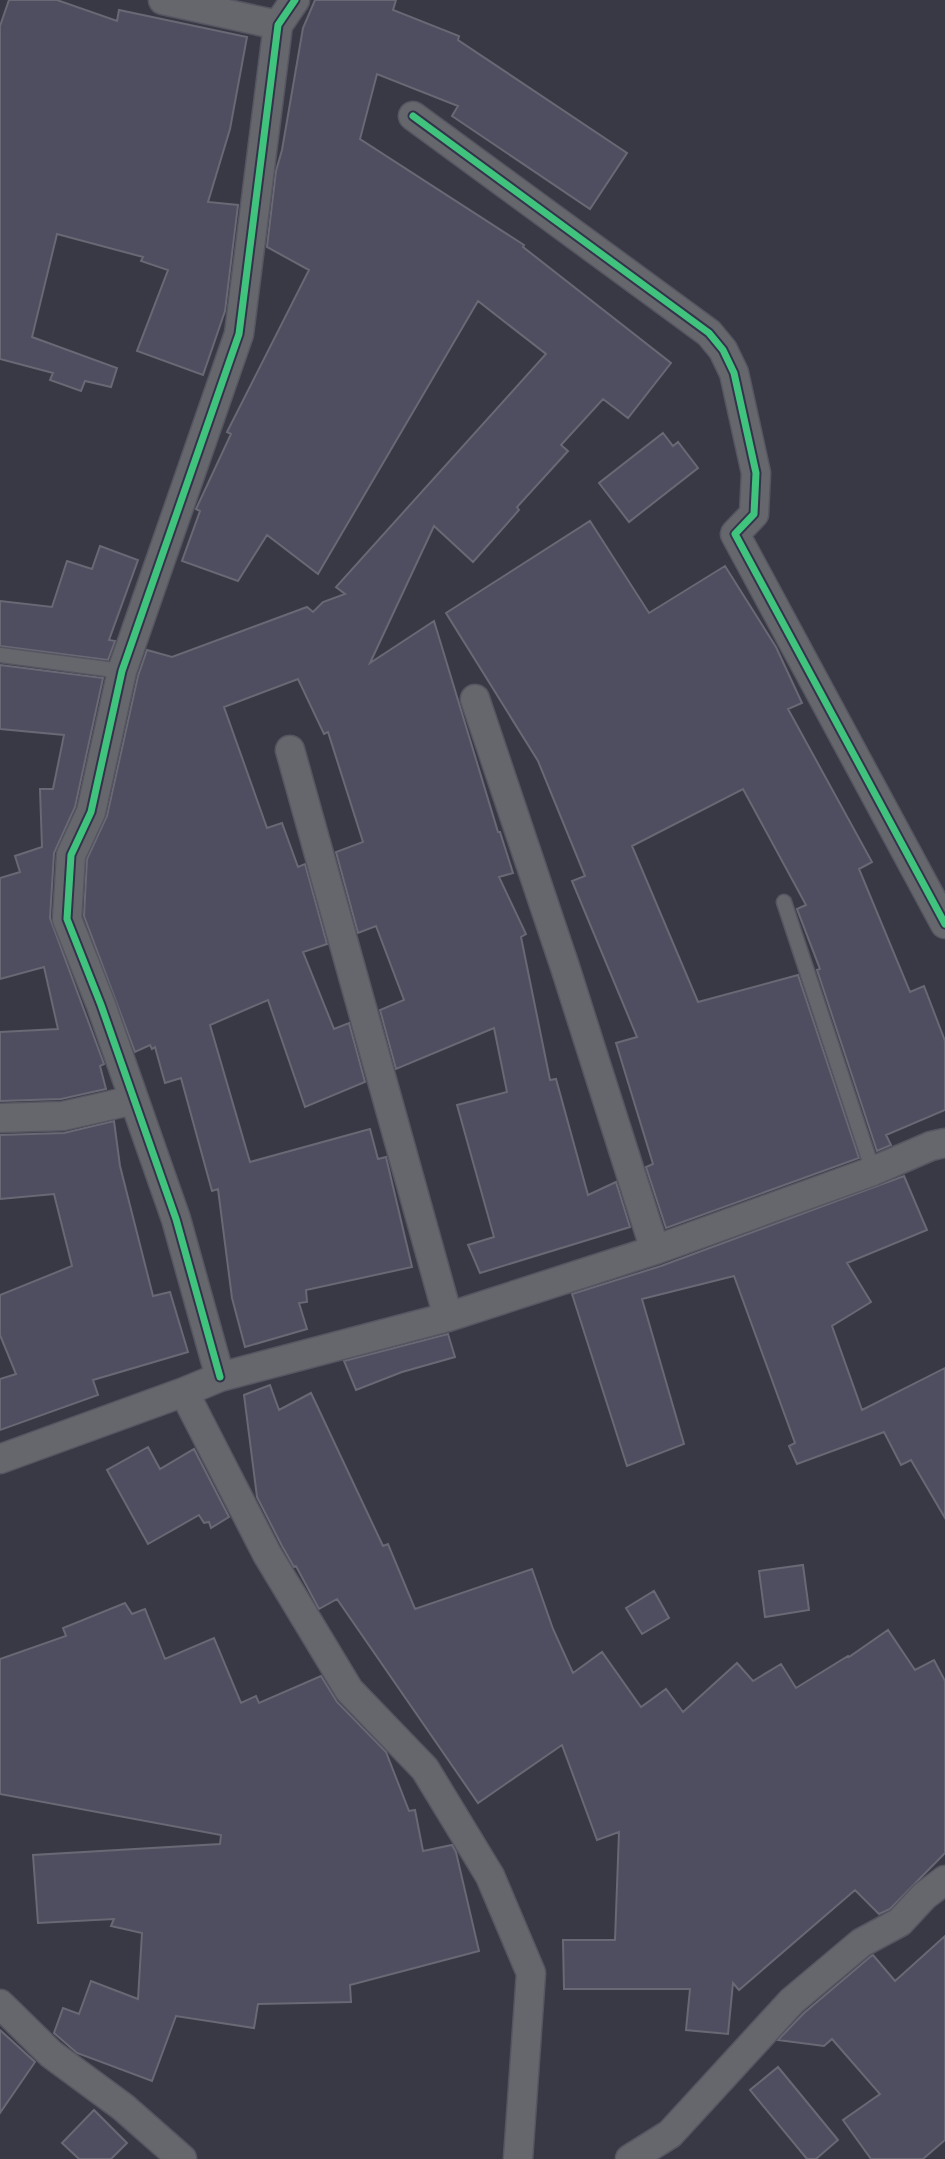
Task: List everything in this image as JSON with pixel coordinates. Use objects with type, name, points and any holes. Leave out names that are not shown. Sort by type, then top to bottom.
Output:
[{"type":"street","points":[[163,0],[278,25]]},
{"type":"street","points":[[220,1377],[176,1219],[101,1005],[67,919],[71,855],[91,812],[122,671],[239,334],[278,25],[295,0]]},
{"type":"street","points":[[413,116],[709,332],[723,350],[734,373],[756,473],[754,514],[735,534],[936,886],[945,924]]},
{"type":"street","points":[[475,699],[565,967],[655,1250]]},
{"type":"street","points":[[289,750],[448,1317]]},
{"type":"street","points":[[0,1118],[63,1116],[134,1100]]},
{"type":"street","points":[[0,1459],[220,1377],[448,1317],[655,1250],[873,1171],[940,1153]]},
{"type":"street","points":[[184,1392],[267,1554],[349,1690],[425,1769],[490,1876],[531,1973],[518,2159]]},
{"type":"street","points":[[629,2159],[670,2134],[792,2001],[861,1943],[900,1922],[945,1880]]},
{"type":"street","points":[[0,2004],[51,2054],[123,2107],[182,2159]]},
{"type":"lane","points":[[0,655],[122,671]]},
{"type":"lane","points":[[784,902],[873,1171]]},
{"type":"building","points":[[9,0],[57,0],[117,21],[119,10],[247,37],[230,129],[208,202],[238,205],[225,311],[203,375],[137,351],[168,270],[141,261],[143,257],[57,234],[32,337],[117,368],[111,387],[85,381],[81,391],[50,380],[53,373],[0,359],[0,26]]},
{"type":"building","points":[[315,0],[396,0],[393,10],[459,36],[458,40],[627,153],[590,209],[452,116],[458,106],[377,74],[360,139],[524,245],[523,247],[671,363],[628,418],[603,399],[561,445],[568,451],[517,507],[519,510],[473,562],[434,526],[370,663],[434,621],[513,873],[499,877],[526,934],[521,937],[550,1080],[556,1079],[588,1195],[616,1182],[630,1227],[480,1273],[468,1245],[494,1237],[457,1105],[507,1092],[494,1028],[396,1069],[380,1010],[404,1000],[376,926],[358,933],[336,852],[363,842],[328,732],[324,734],[298,679],[224,707],[267,828],[282,823],[298,867],[305,864],[327,944],[303,952],[334,1029],[349,1023],[365,1082],[305,1107],[268,1000],[210,1025],[250,1162],[370,1129],[378,1159],[386,1157],[412,1267],[306,1290],[307,1302],[299,1303],[307,1329],[245,1347],[232,1298],[218,1189],[212,1191],[181,1078],[165,1083],[155,1047],[152,1049],[150,1045],[135,1052],[84,916],[87,859],[107,816],[138,676],[147,650],[172,657],[307,607],[313,612],[323,602],[345,594],[336,587],[546,354],[478,301],[318,574],[267,535],[238,581],[182,561],[200,511],[196,509],[231,434],[227,432],[309,270],[267,247],[276,171],[303,28]]},
{"type":"building","points":[[663,433],[673,446],[678,442],[698,468],[629,522],[599,483]]},
{"type":"building","points":[[590,521],[649,613],[725,566],[776,647],[802,703],[788,709],[872,862],[859,869],[910,992],[924,986],[945,1041],[945,1110],[886,1135],[891,1145],[877,1151],[817,970],[820,969],[797,909],[806,905],[743,789],[632,846],[698,1002],[798,975],[859,1158],[666,1228],[646,1167],[653,1164],[616,1043],[637,1037],[572,881],[585,876],[538,761],[446,613]]},
{"type":"building","points":[[100,546],[138,560],[109,640],[115,641],[108,660],[0,646],[0,601],[52,607],[67,561],[92,569]]},
{"type":"building","points":[[0,665],[103,678],[75,807],[54,853],[50,918],[104,1064],[100,1066],[106,1089],[61,1099],[0,1101],[0,1032],[58,1029],[44,967],[0,979],[0,878],[20,872],[15,856],[42,847],[40,789],[53,789],[64,735],[0,729]]},
{"type":"building","points":[[114,1121],[120,1166],[153,1296],[170,1292],[188,1352],[93,1380],[98,1395],[0,1430],[0,1379],[16,1374],[0,1335],[0,1295],[72,1266],[54,1194],[0,1199],[0,1135],[64,1133]]},
{"type":"building","points":[[904,1176],[927,1230],[847,1263],[871,1302],[832,1326],[862,1410],[945,1368],[945,1518],[911,1460],[901,1465],[884,1432],[797,1464],[789,1446],[795,1443],[734,1276],[642,1299],[684,1444],[627,1466],[572,1294],[661,1266]]},
{"type":"building","points":[[448,1334],[455,1357],[402,1372],[356,1390],[344,1361]]},
{"type":"building","points":[[270,1385],[279,1410],[311,1393],[383,1546],[388,1544],[415,1609],[532,1569],[553,1629],[573,1673],[602,1652],[641,1707],[666,1689],[683,1712],[737,1663],[753,1681],[781,1664],[796,1688],[888,1630],[915,1670],[934,1660],[945,1681],[945,1853],[890,1909],[879,1914],[855,1890],[739,1990],[733,1983],[728,2034],[686,2030],[690,1989],[564,1989],[563,1940],[615,1940],[619,1832],[597,1840],[562,1745],[478,1803],[337,1599],[319,1609],[257,1497],[244,1395]]},
{"type":"building","points":[[148,1447],[160,1469],[194,1449],[229,1517],[211,1528],[209,1522],[204,1523],[199,1515],[148,1544],[107,1470]]},
{"type":"building","points":[[803,1565],[809,1610],[765,1617],[759,1571]]},
{"type":"building","points":[[654,1591],[669,1618],[642,1634],[626,1608]]},
{"type":"building","points":[[125,1603],[132,1614],[145,1609],[165,1659],[214,1638],[241,1703],[256,1696],[259,1703],[321,1676],[337,1702],[386,1752],[409,1811],[415,1810],[423,1851],[452,1845],[456,1852],[479,1951],[350,1985],[351,2002],[258,2004],[254,2028],[176,2016],[152,2081],[77,2053],[54,2033],[63,2008],[79,2014],[91,1981],[138,1999],[142,1933],[111,1926],[114,1919],[38,1923],[33,1855],[220,1844],[221,1835],[0,1794],[0,1659],[66,1636],[63,1628]]},
{"type":"building","points":[[945,1936],[945,2140],[923,2159],[871,2159],[843,2120],[880,2094],[832,2039],[824,2046],[778,2040],[804,2013],[873,1955],[895,1981]]},
{"type":"building","points":[[0,2030],[35,2062],[0,2113]]},
{"type":"building","points":[[778,2067],[838,2140],[816,2159],[807,2159],[750,2090]]},
{"type":"building","points":[[94,2110],[127,2143],[111,2159],[79,2159],[62,2143]]},
{"type":"cycle path","points":[[220,1377],[176,1219],[101,1005],[67,919],[71,855],[91,812],[122,671],[239,334],[278,25],[295,0]]},
{"type":"cycle path","points":[[413,116],[709,333],[723,350],[734,373],[756,473],[754,514],[735,534],[945,924]]}]
